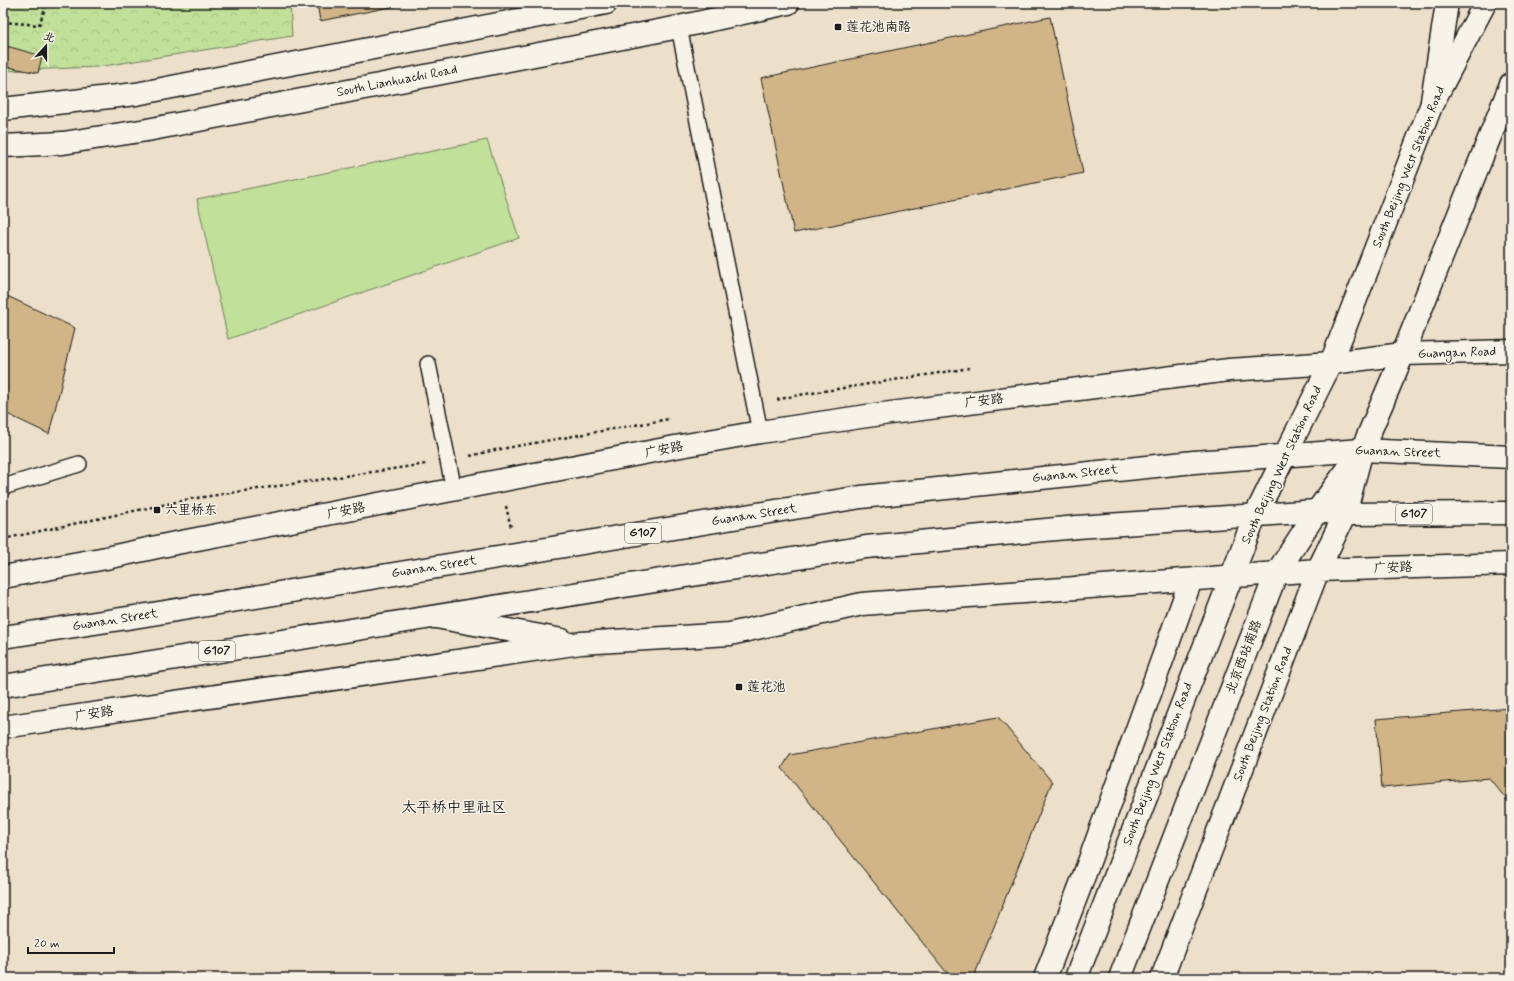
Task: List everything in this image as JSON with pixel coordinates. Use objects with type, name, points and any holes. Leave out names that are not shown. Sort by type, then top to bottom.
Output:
[{"type":"main road","points":[[3,108],[136,94],[606,3]]},
{"type":"main road","name":"South Lianhuachi Road","points":[[3,146],[63,143],[147,130],[679,27],[788,3]]},
{"type":"main road","points":[[1431,106],[1447,3]]},
{"type":"main road","name":"South Beijing West Station Road","points":[[1076,978],[1255,516],[1331,363],[1431,106],[1485,3]]},
{"type":"main road","points":[[1403,354],[1511,84]]},
{"type":"main road","points":[[1481,157],[1511,115]]},
{"type":"main road","name":"Guangan Road","points":[[1331,363],[1403,354],[1511,351]]},
{"type":"main road","name":"北京西站南路","points":[[1120,978],[1276,574],[1317,511],[1362,450],[1403,354]]},
{"type":"main road","name":"广安路","points":[[3,577],[760,432],[867,416],[1229,370],[1331,363]]},
{"type":"main road","name":"Guanan Street","points":[[3,637],[134,617],[860,497],[1179,464],[1362,450],[1511,457]]},
{"type":"main road","name":"South Beijing Station Road","points":[[1162,978],[1318,570],[1345,514],[1362,450]]},
{"type":"main road","name":"G107","points":[[3,686],[866,547],[1077,527],[1317,511],[1345,514],[1511,513]]},
{"type":"main road","name":"广安路","points":[[3,727],[581,643],[730,634],[862,604],[1318,570],[1511,564]]},
{"type":"main road","points":[[1045,978],[1081,884],[1191,580]]},
{"type":"main road","points":[[431,616],[581,643]]},
{"type":"lane","points":[[679,27],[760,432]]},
{"type":"lane","points":[[428,364],[454,490]]},
{"type":"lane","points":[[3,487],[79,464]]},
{"type":"path","points":[[3,22],[39,25],[47,3]]},
{"type":"path","points":[[755,404],[794,396],[970,368]]},
{"type":"path","points":[[3,539],[190,499],[448,461],[495,450],[671,419]]},
{"type":"green space","points":[[3,3],[290,3],[292,36],[97,67],[3,71]]},
{"type":"green space","points":[[487,140],[519,238],[228,339],[197,199]]},
{"type":"building","points":[[317,3],[411,3],[320,21]]},
{"type":"building","points":[[1050,17],[1083,173],[794,233],[761,78]]},
{"type":"building","points":[[3,45],[42,56],[38,73],[3,66]]},
{"type":"building","points":[[3,294],[75,328],[49,434],[3,412]]},
{"type":"building","points":[[1511,708],[1511,805],[1489,778],[1382,788],[1376,719]]},
{"type":"building","points":[[998,717],[1052,782],[975,974],[970,978],[951,978],[782,768],[790,755]]},
{"type":"place","name":"莲花池南路","points":[[838,27]]},
{"type":"place","name":"六里桥东","points":[[157,510]]},
{"type":"place","name":"莲花池","points":[[739,687]]},
{"type":"district","name":"太平桥中里社区","points":[[454,808]]}]
